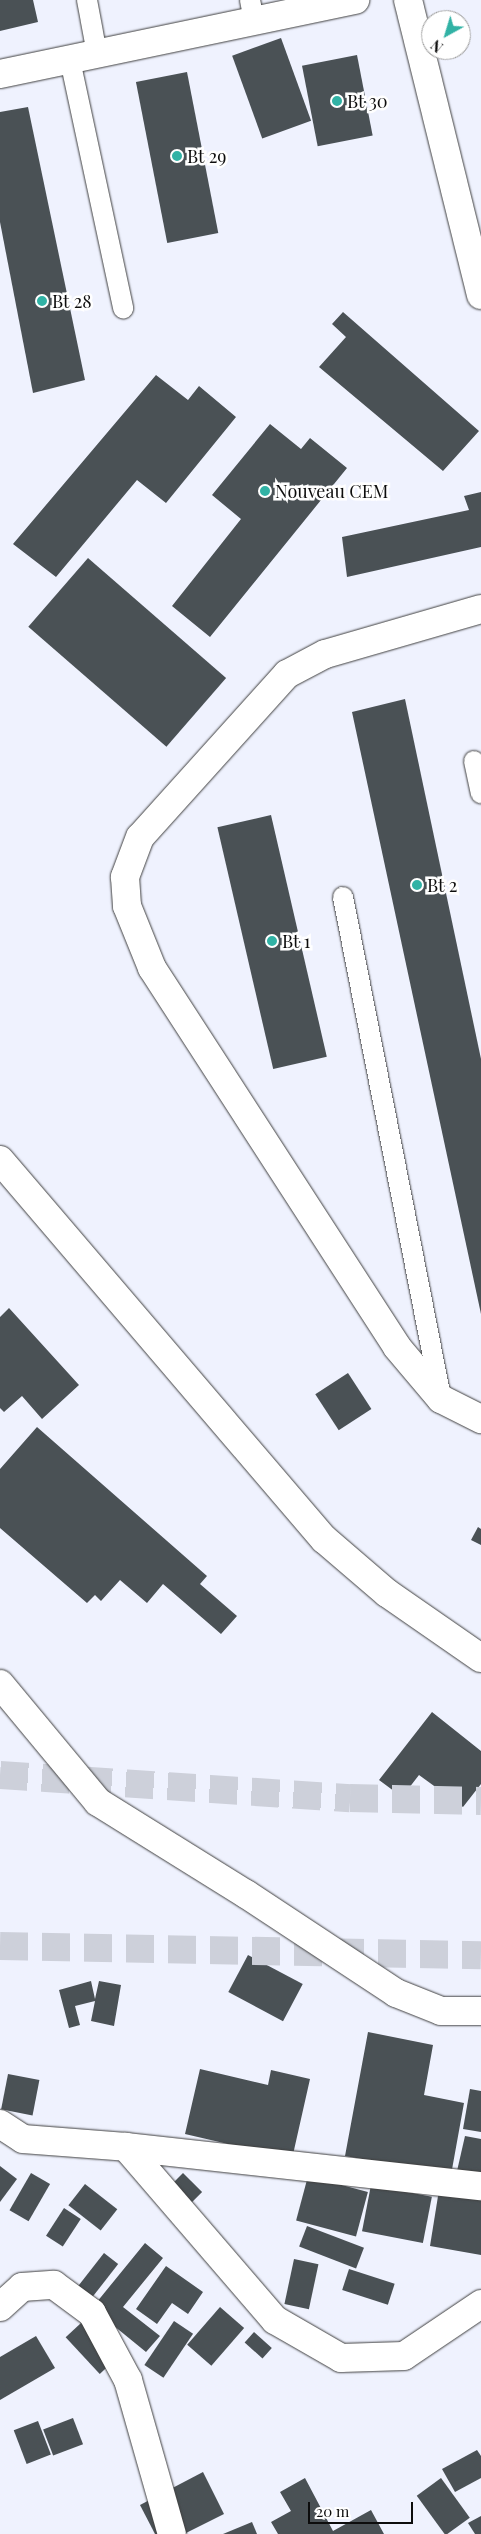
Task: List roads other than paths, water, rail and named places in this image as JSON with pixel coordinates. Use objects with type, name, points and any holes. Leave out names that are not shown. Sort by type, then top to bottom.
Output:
[{"type":"street","points":[[0,74],[96,54],[252,11],[355,0]]},
{"type":"street","points":[[408,0],[481,294]]},
{"type":"street","points":[[481,609],[325,654],[287,674],[140,837],[125,877],[127,906],[152,968],[397,1347],[441,1399],[481,1419]]},
{"type":"street","points":[[0,1160],[324,1539],[386,1593],[481,1658]]},
{"type":"street","points":[[0,1684],[98,1802],[246,1894],[396,1994],[441,2012],[481,2011]]},
{"type":"street","points":[[0,2124],[24,2138],[126,2147],[481,2186]]},
{"type":"street","points":[[126,2147],[275,2320],[341,2358],[404,2356],[481,2304]]},
{"type":"street","points":[[0,2307],[22,2287],[54,2285],[92,2313],[128,2380],[172,2534]]},
{"type":"lane","points":[[86,0],[96,54]]},
{"type":"lane","points":[[70,60],[122,308]]},
{"type":"lane","points":[[474,761],[481,793]]},
{"type":"lane","points":[[343,897],[441,1399]]},
{"type":"tunnel","points":[[0,1775],[350,1798],[481,1801]]},
{"type":"tunnel","points":[[0,1946],[481,1955]]},
{"type":"place","name":"Bt 30","points":[[337,101]]},
{"type":"place","name":"Bt 29","points":[[177,156]]},
{"type":"place","name":"Bt 28","points":[[42,301]]},
{"type":"place","name":"Nouveau CEM","points":[[265,491]]},
{"type":"place","name":"Bt 2","points":[[417,885]]},
{"type":"place","name":"Bt 1","points":[[272,941]]}]
